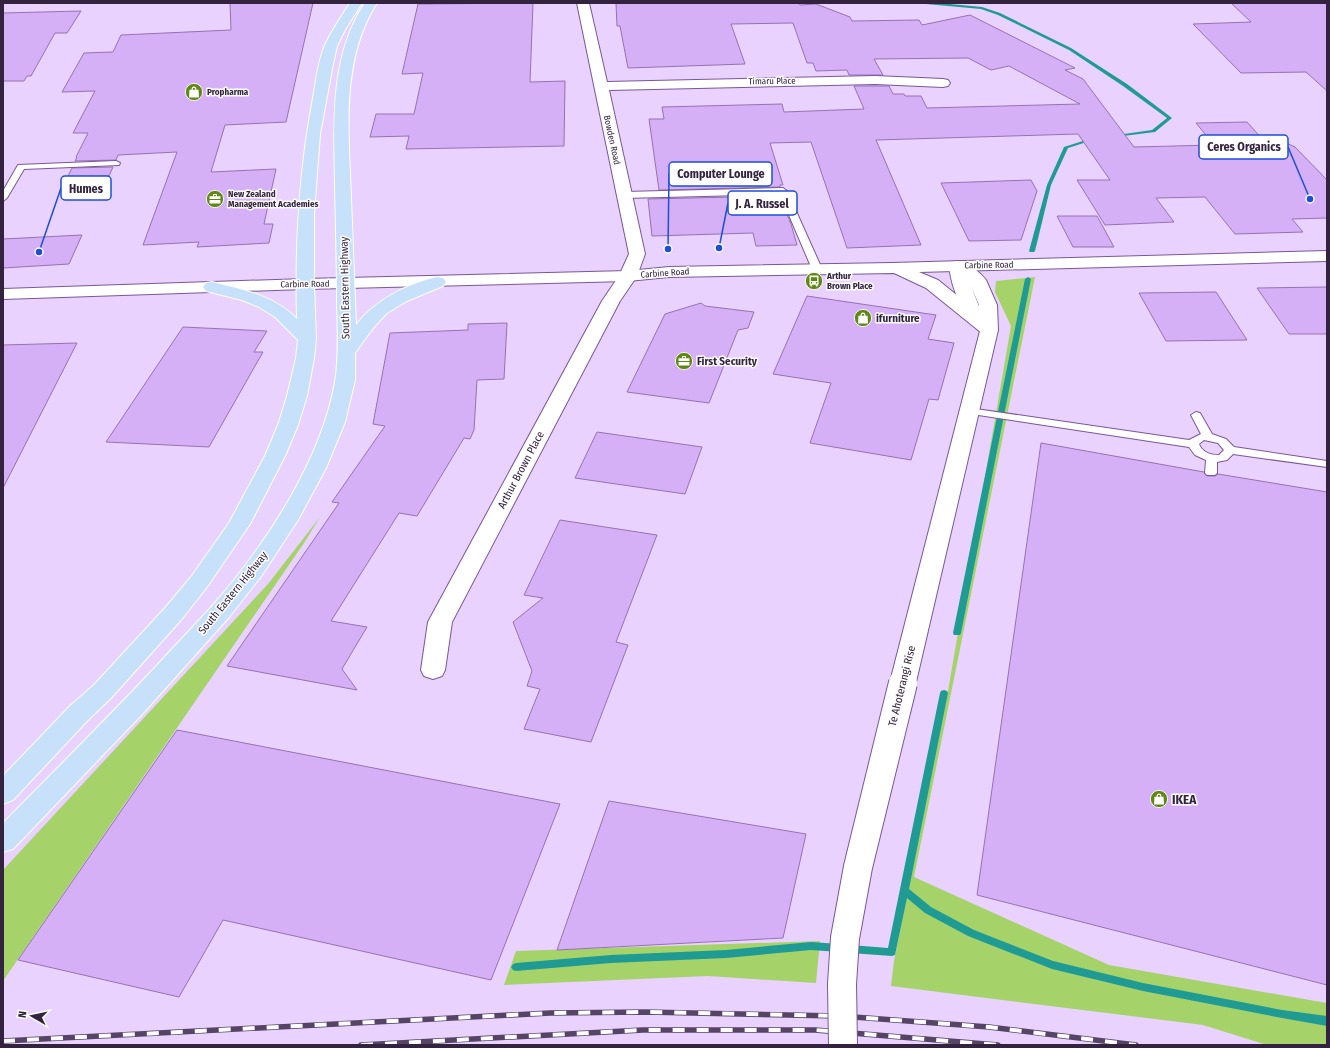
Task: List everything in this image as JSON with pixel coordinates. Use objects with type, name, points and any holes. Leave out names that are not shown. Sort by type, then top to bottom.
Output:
[{"type":"main road","points":[[3,793],[80,712],[102,692],[177,609],[199,582],[239,524],[275,456],[298,396],[306,358],[306,214],[313,134],[326,64],[331,46],[340,28],[356,3]]},
{"type":"main road","name":"South Eastern Highway","points":[[3,841],[137,703],[222,610],[254,570],[287,520],[316,468],[335,422],[344,380],[346,353],[346,283],[341,113],[346,70],[350,50],[363,15],[372,3]]},
{"type":"main road","points":[[346,353],[371,318],[380,309],[437,282]]},
{"type":"main road","points":[[212,287],[257,299],[269,305],[281,313],[307,339]]},
{"type":"street","name":"Bowden Road","points":[[584,3],[637,254],[628,276]]},
{"type":"street","name":"Timaru Place","points":[[601,86],[875,80],[943,83]]},
{"type":"street","name":"Carbine Road","points":[[3,294],[305,284],[437,282],[628,276],[669,272],[892,268],[1327,256]]},
{"type":"street","points":[[958,266],[960,280],[969,305],[989,330]]},
{"type":"street","points":[[892,268],[932,284],[989,330]]},
{"type":"street","name":"Arthur Brown Place","points":[[433,670],[440,622],[611,301],[628,276]]},
{"type":"street","name":"Te Ahoterangi Rise","points":[[843,1045],[842,984],[845,938],[858,867],[989,330]]},
{"type":"lane","points":[[3,198],[21,167],[116,163]]},
{"type":"lane","points":[[624,195],[783,191],[817,269]]},
{"type":"lane","points":[[969,411],[1193,444]]},
{"type":"lane","points":[[1196,415],[1208,437]]},
{"type":"lane","points":[[1193,444],[1197,439],[1208,437],[1220,440],[1228,446],[1230,450],[1327,464]]},
{"type":"lane","points":[[1193,444],[1196,451],[1200,454],[1212,458],[1227,456],[1230,450]]},
{"type":"lane","points":[[1211,473],[1212,458]]},
{"type":"green space","points":[[1035,277],[914,877],[1109,965],[1327,1003],[1327,1045],[1267,1045],[1203,1025],[891,986],[894,961],[948,691],[1011,326],[995,292],[996,281]]},
{"type":"green space","points":[[320,517],[304,543],[3,981],[3,870],[268,584]]},
{"type":"green space","points":[[820,941],[816,983],[708,976],[504,985],[516,951]]},
{"type":"building","name":"Propharma","points":[[230,3],[313,3],[286,122],[225,125],[211,172],[276,169],[264,224],[273,224],[269,243],[197,247],[199,242],[143,245],[177,152],[118,155],[116,160],[75,161],[88,133],[73,133],[95,91],[62,92],[84,53],[113,52],[121,35],[231,30]]},
{"type":"building","points":[[533,3],[530,82],[565,81],[564,146],[406,149],[409,136],[370,137],[376,114],[414,114],[423,73],[402,74],[418,4]]},
{"type":"building","points":[[616,3],[816,4],[850,17],[852,21],[919,20],[922,25],[970,15],[1075,68],[1065,70],[1083,79],[1134,147],[1214,145],[1196,123],[1247,122],[1264,141],[1282,141],[1295,147],[1327,180],[1327,218],[1292,219],[1303,232],[1235,234],[1205,197],[1156,198],[1174,222],[1105,225],[1077,180],[1110,180],[1078,134],[876,140],[921,245],[847,248],[811,142],[770,143],[783,185],[780,185],[780,187],[659,190],[649,119],[664,119],[662,107],[782,104],[784,112],[864,109],[854,86],[889,86],[893,94],[921,96],[927,108],[1080,104],[1009,66],[991,70],[968,58],[874,59],[883,75],[849,75],[847,70],[816,71],[813,63],[807,63],[793,23],[731,24],[745,64],[628,68],[620,26],[617,26]]},
{"type":"building","points":[[1231,3],[1327,3],[1327,91],[1306,72],[1241,73],[1193,24],[1251,22]]},
{"type":"building","points":[[81,11],[67,33],[55,33],[31,76],[27,76],[24,81],[3,81],[3,13]]},
{"type":"building","points":[[113,167],[109,176],[67,178],[72,168]]},
{"type":"building","points":[[1031,180],[1037,191],[1021,240],[969,241],[941,183]]},
{"type":"building","points":[[779,196],[791,224],[797,245],[756,246],[753,233],[652,236],[648,199]]},
{"type":"building","points":[[1057,216],[1097,216],[1114,247],[1073,247]]},
{"type":"building","points":[[82,235],[69,264],[3,268],[3,239]]},
{"type":"building","points":[[1327,287],[1327,334],[1289,334],[1257,288]]},
{"type":"building","points":[[1216,292],[1247,340],[1166,341],[1139,293]]},
{"type":"building","points":[[807,296],[936,315],[928,339],[954,343],[938,400],[929,399],[911,460],[810,443],[831,383],[773,374]]},
{"type":"building","name":"First Security","points":[[701,303],[705,306],[754,312],[748,328],[738,330],[709,403],[627,392],[665,314]]},
{"type":"building","points":[[507,323],[504,379],[477,380],[474,430],[470,439],[464,438],[417,516],[399,513],[331,621],[367,627],[342,669],[357,690],[227,666],[339,503],[332,502],[385,426],[373,424],[390,333],[468,330],[468,324]]},
{"type":"building","points":[[183,327],[267,331],[254,352],[263,352],[209,447],[106,442]]},
{"type":"building","points":[[77,343],[3,488],[3,345]]},
{"type":"building","points":[[597,432],[702,447],[685,494],[575,478]]},
{"type":"building","name":"IKEA","points":[[1041,443],[1204,472],[1207,476],[1215,476],[1218,474],[1327,492],[1327,985],[977,895]]},
{"type":"building","points":[[560,520],[657,535],[616,642],[628,645],[591,742],[524,729],[540,689],[527,686],[532,671],[513,622],[543,598],[524,595]]},
{"type":"building","points":[[177,730],[560,804],[491,980],[223,920],[179,997],[18,960]]},
{"type":"building","points":[[609,801],[806,834],[783,938],[557,950]]},
{"type":"waterway","points":[[926,3],[982,8],[999,14],[1070,49],[1125,85],[1170,118],[1153,131],[1117,136]]},
{"type":"waterway","points":[[1032,251],[1049,185],[1066,147],[1091,140]]},
{"type":"waterway","points":[[957,633],[1028,279]]},
{"type":"waterway","points":[[904,890],[944,693]]},
{"type":"waterway","points":[[850,949],[892,952],[904,890]]},
{"type":"waterway","points":[[904,890],[928,910],[971,933],[1052,965],[1143,987],[1282,1014],[1327,1021]]},
{"type":"waterway","points":[[516,967],[611,959],[726,954],[811,946],[839,948]]},
{"type":"railway","points":[[3,1041],[550,1013],[645,1012],[840,1016],[989,1027],[1136,1045]]},
{"type":"railway","points":[[361,1045],[643,1030],[815,1030],[998,1045]]},
{"type":"place","name":"Propharma","points":[[194,92]]},
{"type":"place","name":"New Zealand Management Academies","points":[[215,199]]},
{"type":"place","name":"Ceres Organics","points":[[1310,199]]},
{"type":"place","name":"J. A. Russel","points":[[719,248]]},
{"type":"place","name":"Computer Lounge","points":[[668,249]]},
{"type":"place","name":"Humes","points":[[39,252]]},
{"type":"place","name":"Arthur Brown Place","points":[[814,281]]},
{"type":"place","name":"ifurniture","points":[[863,318]]},
{"type":"place","name":"First Security","points":[[684,361]]},
{"type":"place","name":"IKEA","points":[[1159,799]]}]
